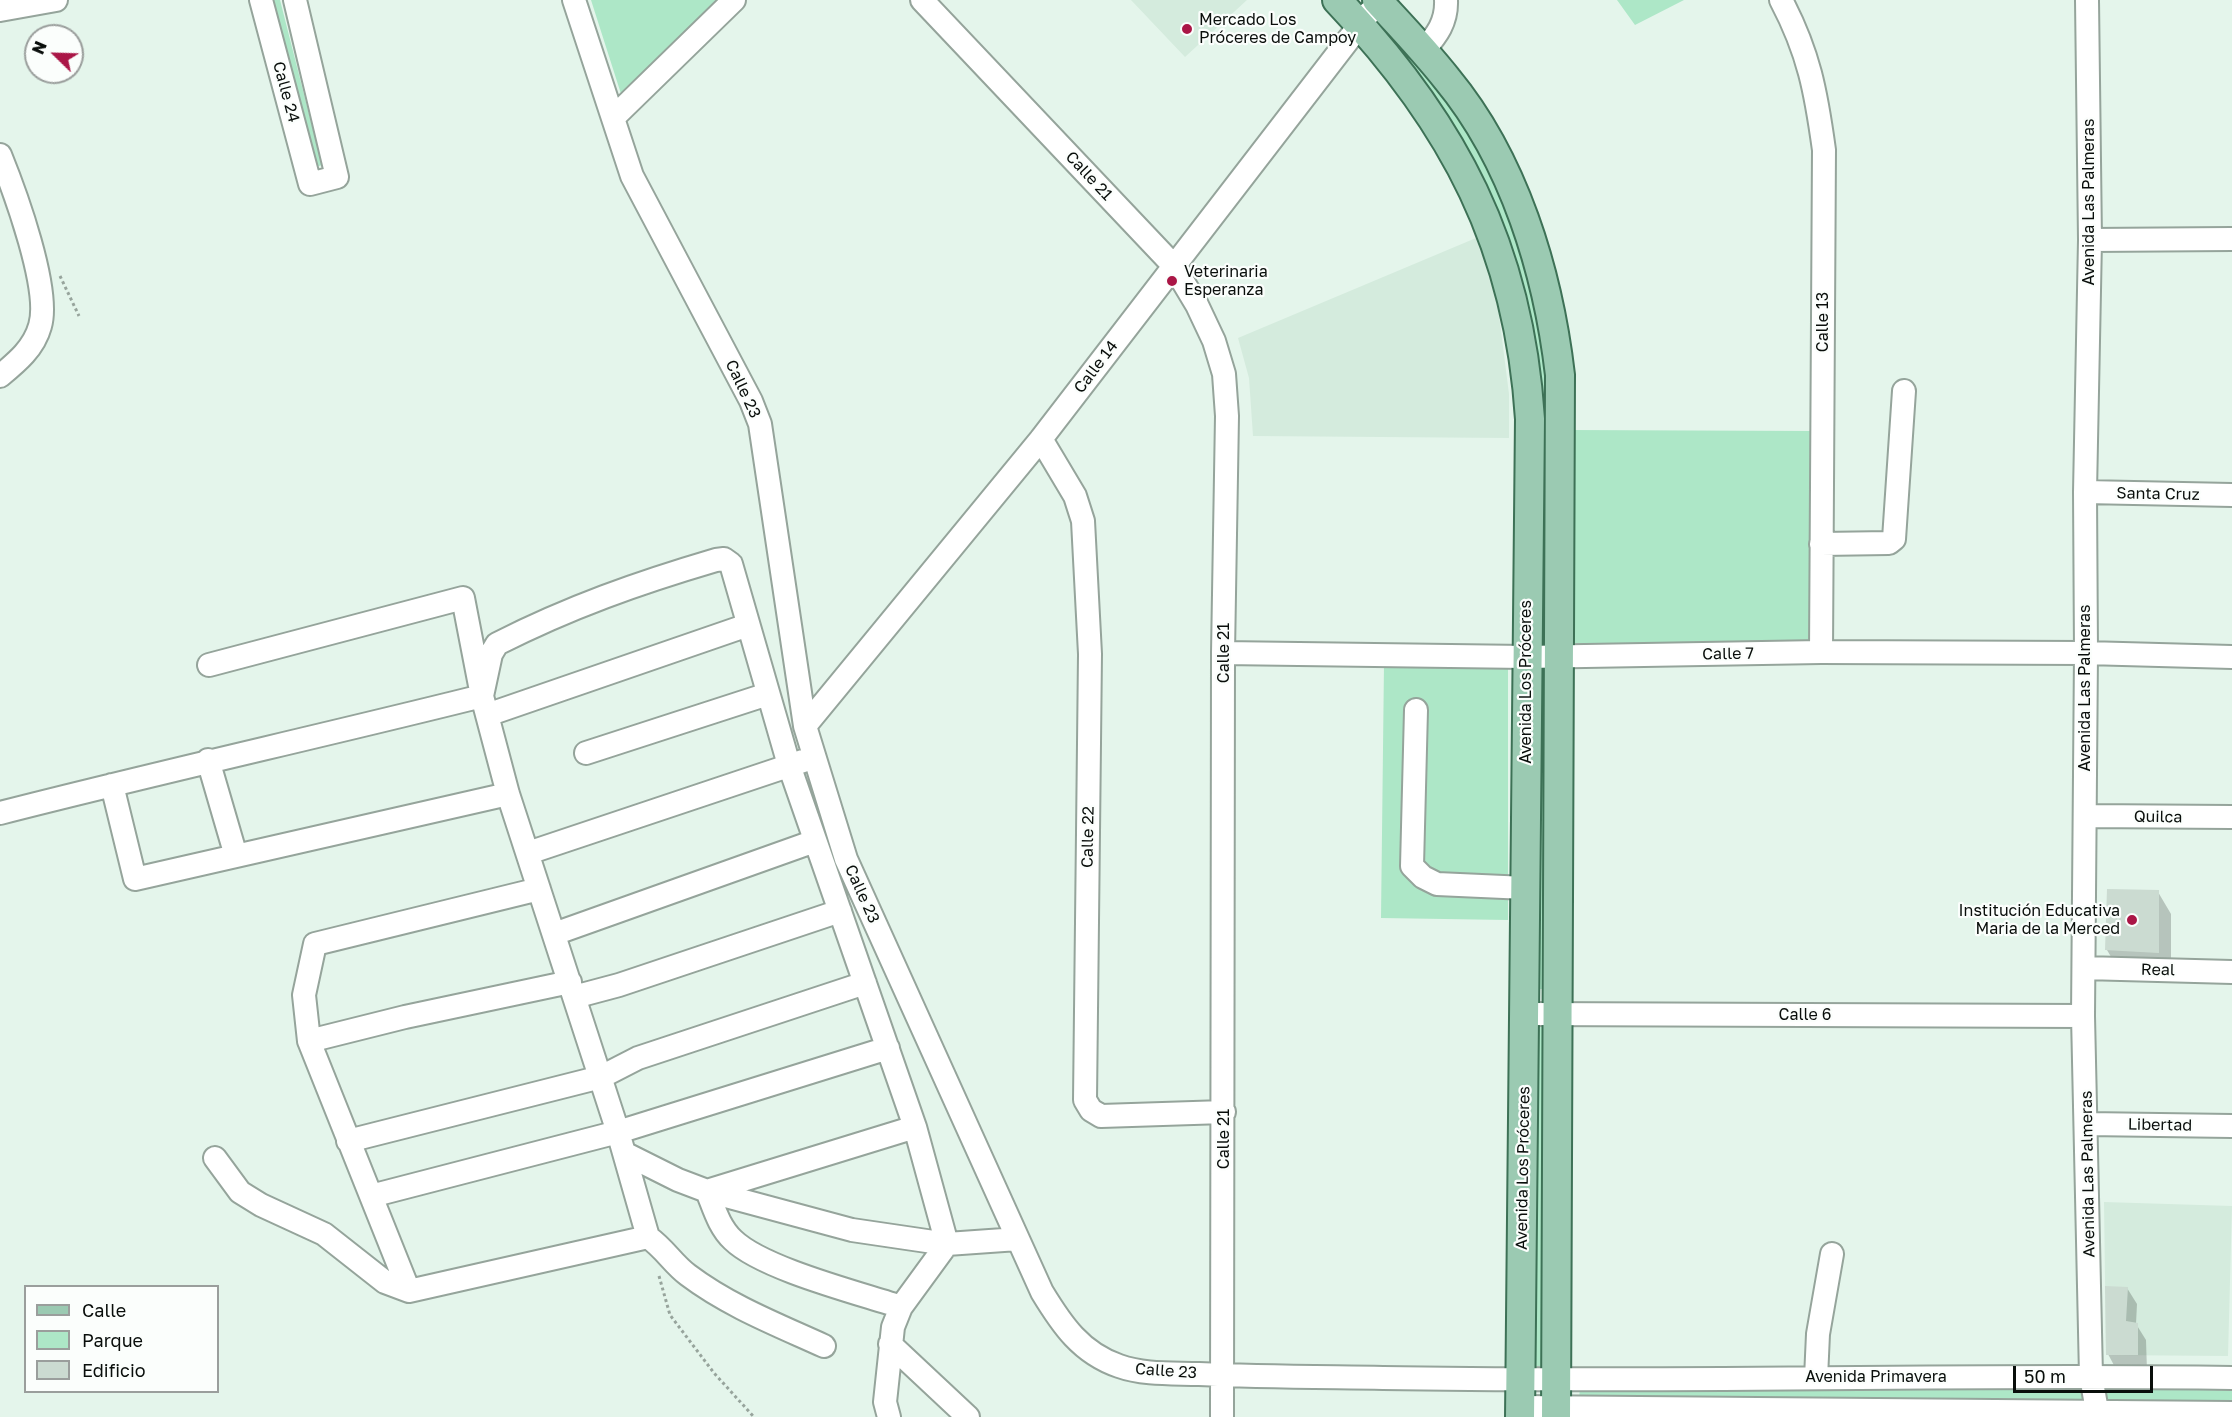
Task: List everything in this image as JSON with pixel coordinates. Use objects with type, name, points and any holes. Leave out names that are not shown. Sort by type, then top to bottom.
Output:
[{"type":"main road","name":"Avenida Los Próceres","points":[[1337,0],[1391,61],[1451,146],[1495,237],[1520,328],[1527,371],[1530,419],[1526,657],[1526,1014],[1520,1401]]},
{"type":"main road","name":"Avenida Los Próceres","points":[[1378,0],[1449,80],[1502,167],[1538,260],[1552,318],[1560,375],[1556,1412]]},
{"type":"street","points":[[0,10],[56,0]]},
{"type":"street","name":"Calle 24","points":[[261,0],[310,184],[338,177],[295,0]]},
{"type":"street","name":"Calle 23","points":[[574,0],[632,176],[751,401],[760,424],[805,726],[846,859],[1042,1292],[1062,1325],[1076,1341],[1099,1357],[1120,1367],[1143,1371],[1222,1375],[1520,1401]]},
{"type":"street","points":[[614,117],[734,0]]},
{"type":"street","name":"Calle 21","points":[[922,0],[1173,265],[1197,305],[1224,374],[1227,416],[1224,653],[1222,1417]]},
{"type":"street","name":"Calle 14","points":[[805,726],[1041,439],[1378,0]]},
{"type":"street","points":[[1423,51],[1440,30],[1447,14],[1446,0]]},
{"type":"street","name":"Calle 13","points":[[1781,0],[1807,55],[1817,95],[1824,150],[1821,652]]},
{"type":"street","name":"Avenida Las Palmeras","points":[[2087,0],[2090,240],[2085,492],[2083,1016],[2091,1376]]},
{"type":"street","points":[[0,155],[32,246],[42,310],[36,338],[26,352],[0,376]]},
{"type":"street","points":[[2090,240],[2232,239]]},
{"type":"street","points":[[1821,544],[1890,543],[1894,539],[1904,391]]},
{"type":"street","name":"Calle 22","points":[[1041,439],[1075,496],[1083,521],[1090,654],[1085,1100],[1091,1110],[1101,1116],[1224,1112]]},
{"type":"street","name":"Santa Cruz","points":[[2085,492],[2232,495]]},
{"type":"street","points":[[485,705],[491,654],[497,644],[559,613],[624,588],[716,560],[724,559],[730,564],[789,765],[915,1127],[946,1244]]},
{"type":"street","points":[[209,665],[463,598],[485,705],[508,794],[601,1077],[648,1237],[664,1247],[685,1273],[696,1281],[744,1310],[824,1346]]},
{"type":"street","points":[[0,813],[208,760],[485,705],[748,625]]},
{"type":"street","name":"Calle 7","points":[[1224,653],[1526,657],[1821,652],[2086,653],[2232,657]]},
{"type":"street","points":[[586,753],[768,694]]},
{"type":"street","points":[[1416,710],[1412,866],[1423,878],[1437,884],[1526,888]]},
{"type":"street","points":[[528,853],[813,757]]},
{"type":"street","points":[[208,760],[236,856]]},
{"type":"street","points":[[112,785],[135,879],[508,794]]},
{"type":"street","name":"Quilca","points":[[2085,816],[2232,818]]},
{"type":"street","points":[[554,934],[815,841]]},
{"type":"street","points":[[409,1291],[309,1041],[304,995],[315,944],[539,889]]},
{"type":"street","points":[[309,1041],[405,1017],[572,989],[619,986],[840,911]]},
{"type":"street","name":"Real","points":[[2084,968],[2232,972]]},
{"type":"street","points":[[348,1141],[601,1077],[638,1058],[865,983]]},
{"type":"street","name":"Calle 6","points":[[1526,1014],[2083,1016]]},
{"type":"street","points":[[371,1196],[621,1142],[888,1048]]},
{"type":"street","name":"Libertad","points":[[2087,1124],[2232,1126]]},
{"type":"street","points":[[707,1191],[915,1127]]},
{"type":"street","points":[[621,1142],[707,1191],[852,1230],[946,1244],[1018,1239]]},
{"type":"street","points":[[215,1158],[240,1192],[261,1205],[324,1234],[385,1282],[409,1291],[648,1237]]},
{"type":"street","points":[[707,1191],[718,1221],[733,1241],[760,1258],[901,1307]]},
{"type":"street","points":[[889,1417],[885,1402],[890,1344],[901,1307],[946,1244]]},
{"type":"street","points":[[1816,1378],[1818,1334],[1832,1254]]},
{"type":"street","points":[[890,1344],[968,1417]]},
{"type":"street","points":[[2091,1376],[2098,1415]]},
{"type":"street","name":"Avenida Primavera","points":[[1520,1401],[1557,1378],[2091,1376],[2232,1378]]},
{"type":"street","name":"Avenida Primavera","points":[[1520,1401],[1556,1412],[2098,1415],[2232,1413]]},
{"type":"path","points":[[658,1270],[670,1315],[714,1374],[754,1417]]},
{"type":"shaded area","name":"Mercado Los Próceres de Campoy","points":[[1131,0],[1247,0],[1185,57]]},
{"type":"shaded area","points":[[1476,238],[1491,277],[1498,307],[1509,394],[1509,438],[1253,436],[1249,378],[1238,338]]},
{"type":"shaded area","points":[[2104,1202],[2232,1206],[2228,1356],[2106,1355]]},
{"type":"green space","points":[[267,0],[280,0],[322,165],[310,169]]},
{"type":"green space","points":[[591,0],[724,0],[622,97]]},
{"type":"green space","points":[[1617,0],[1684,0],[1635,25]]},
{"type":"green space","points":[[1379,14],[1471,128],[1524,241],[1545,333],[1551,645],[1538,650],[1518,294],[1373,29]]},
{"type":"green space","points":[[1569,430],[1812,431],[1809,644],[1566,649]]},
{"type":"green space","points":[[1384,664],[1508,665],[1508,920],[1381,918]]},
{"type":"green space","points":[[1544,676],[1550,680],[1549,989],[1534,989],[1535,678]]},
{"type":"green space","points":[[1539,1025],[1546,1025],[1544,1366],[1532,1367],[1534,1032]]},
{"type":"green space","points":[[1580,1387],[2232,1389],[2232,1403],[1579,1400]]},
{"type":"building","name":"Institución Educativa Maria de la Merced","points":[[2107,889],[2159,890],[2159,953],[2105,950]]},
{"type":"building","points":[[2105,1286],[2128,1287],[2126,1321],[2138,1323],[2138,1355],[2106,1355]]},
{"type":"place","name":"Mercado Los Próceres de Campoy","points":[[1187,29]]},
{"type":"place","name":"Veterinaria Esperanza","points":[[1172,281]]},
{"type":"place","name":"Institución Educativa Maria de la Merced","points":[[2132,920]]}]
